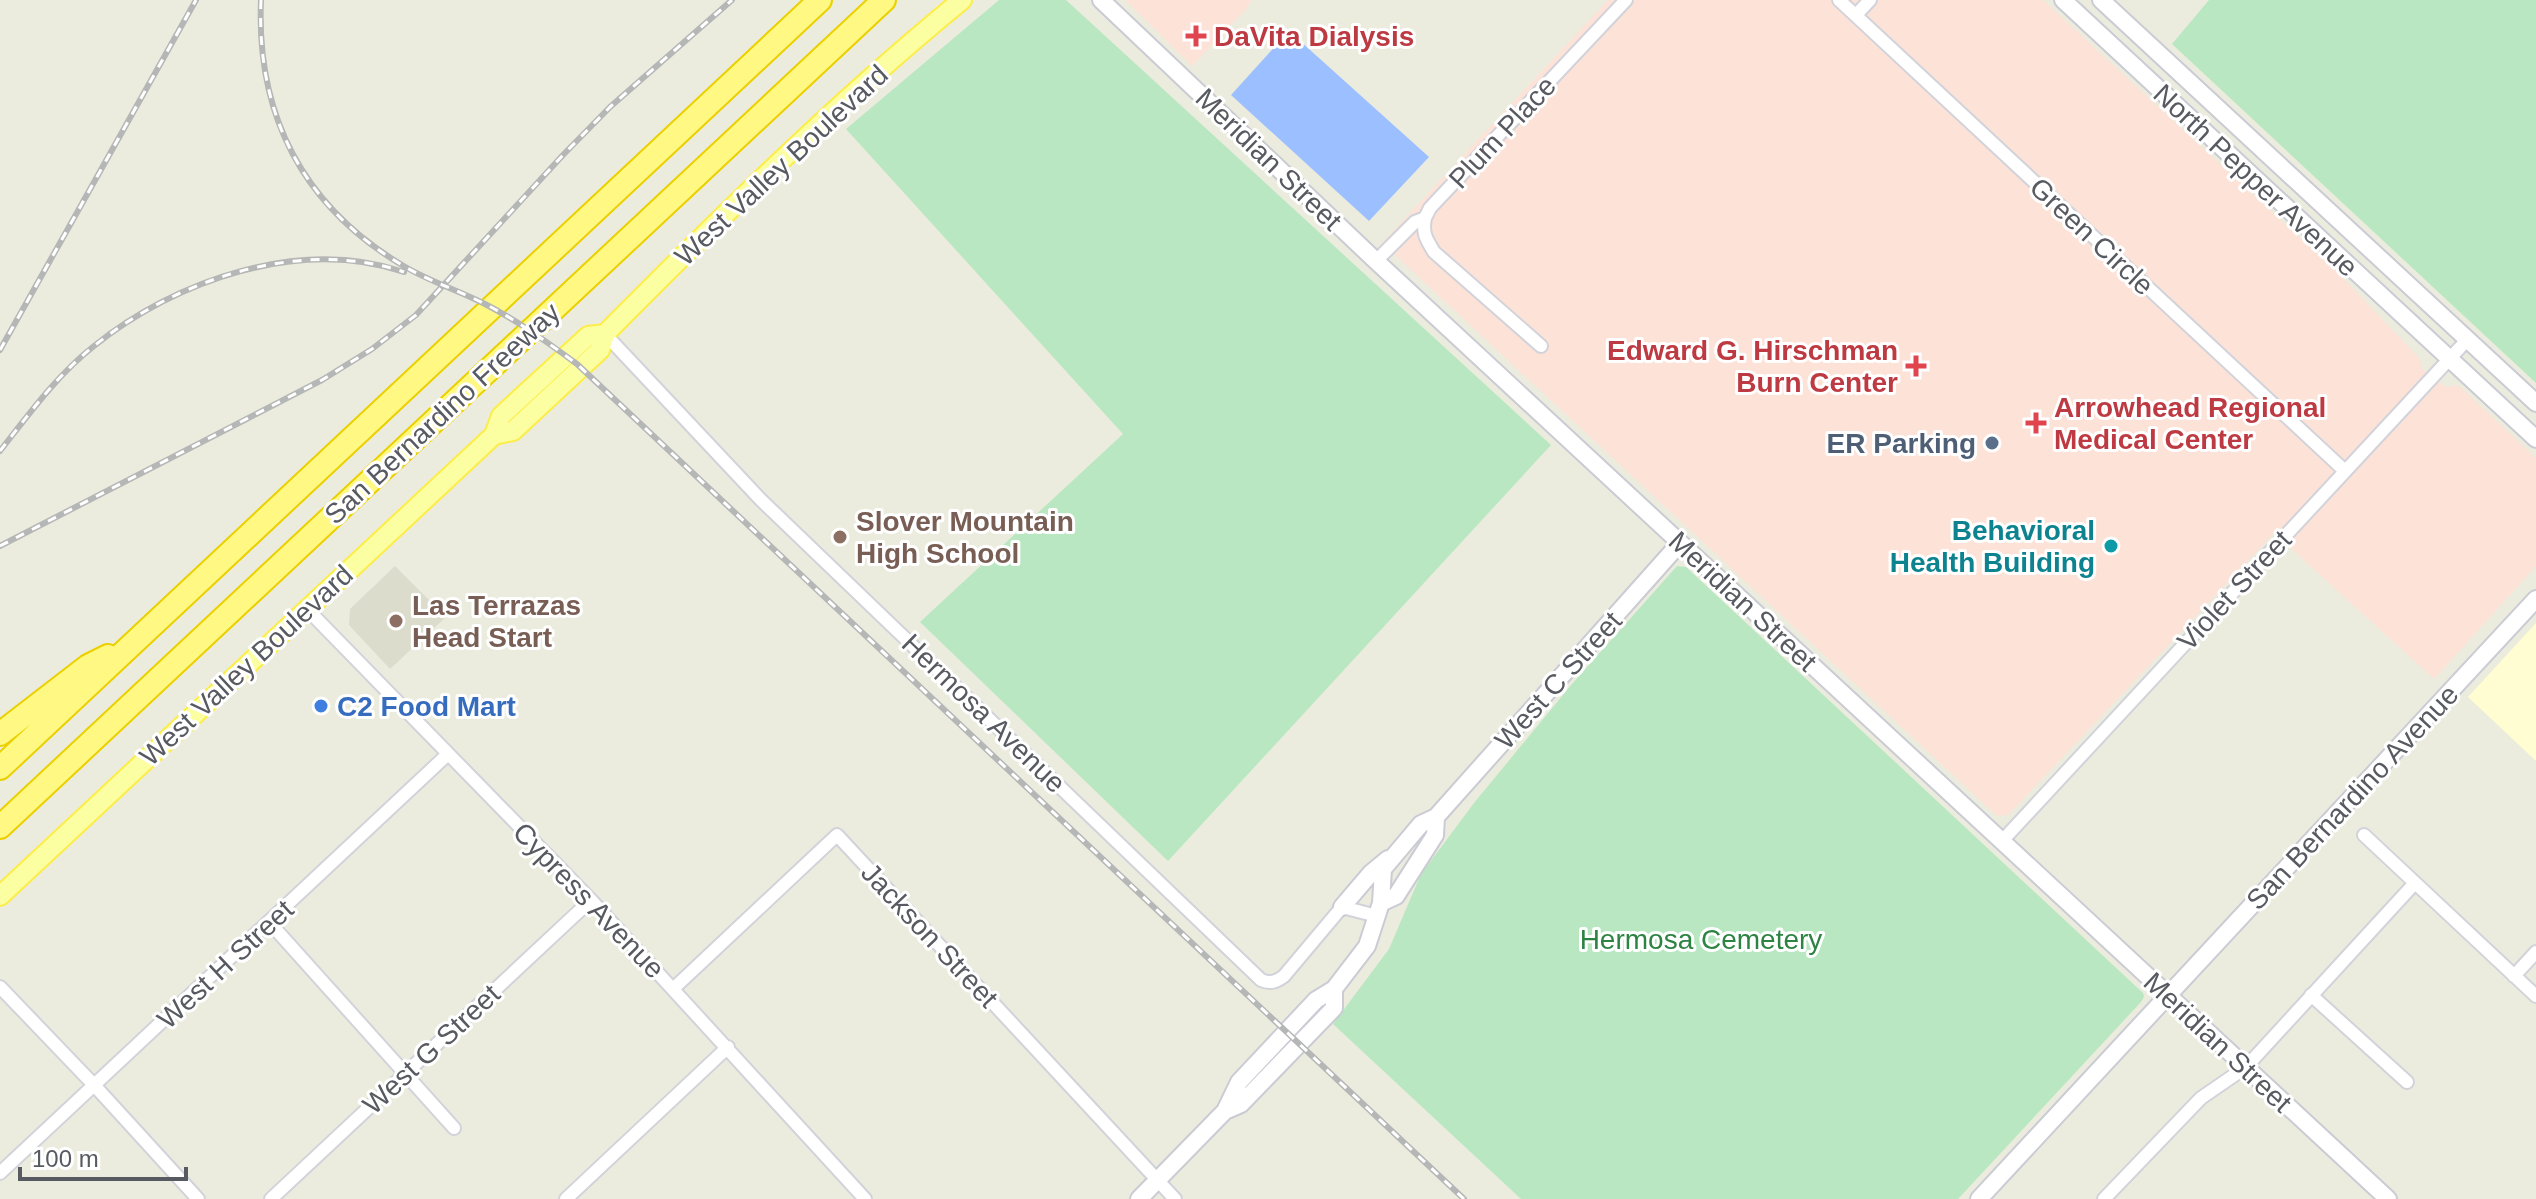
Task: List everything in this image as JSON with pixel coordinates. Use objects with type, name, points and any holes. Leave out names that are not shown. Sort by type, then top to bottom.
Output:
[{"type":"highway","name":"San Bernardino Freeway","points":[[0,768],[820,0]]},
{"type":"highway","name":"San Bernardino Freeway","points":[[0,827],[884,0]]},
{"type":"highway","points":[[0,734],[88,666],[137,640]]},
{"type":"main road","name":"West Valley Boulevard","points":[[0,896],[494,435],[501,416],[588,336],[605,334],[800,145],[962,0]]},
{"type":"street","name":"Meridian Street","points":[[1101,0],[1376,261],[2388,1199]]},
{"type":"street","name":"Plum Place","points":[[1376,261],[1415,222],[1425,218],[1430,208],[1626,0]]},
{"type":"street","name":"Green Circle","points":[[1841,0],[2345,471]]},
{"type":"street","points":[[1856,15],[1870,0]]},
{"type":"street","name":"North Pepper Avenue","points":[[2063,0],[2536,439]]},
{"type":"street","name":"North Pepper Avenue","points":[[2101,0],[2536,403]]},
{"type":"street","points":[[1425,218],[1425,238],[1434,252],[1541,346]]},
{"type":"street","name":"Hermosa Avenue","points":[[605,334],[761,500],[1261,980],[1267,983],[1284,976],[1342,907]]},
{"type":"street","name":"Violet Street","points":[[2002,841],[2467,340]]},
{"type":"street","name":"West C Street","points":[[1139,1199],[1225,1111],[1239,1082],[1316,1000],[1334,989],[1367,946],[1379,910],[1383,869],[1393,855],[1421,824],[1436,817],[1680,543]]},
{"type":"street","name":"San Bernardino Avenue","points":[[1979,1199],[2536,599]]},
{"type":"street","name":"Cypress Avenue","points":[[306,608],[591,900],[865,1199]]},
{"type":"street","name":"West H Street","points":[[0,1173],[448,754]]},
{"type":"street","name":"West C Street","points":[[1379,910],[1396,896],[1435,835],[1436,817]]},
{"type":"street","name":"Jackson Street","points":[[674,988],[837,835],[1175,1199]]},
{"type":"street","points":[[2364,835],[2536,996]]},
{"type":"street","points":[[1342,907],[1371,873],[1393,855]]},
{"type":"street","points":[[2104,1199],[2201,1098],[2246,1067],[2414,884]]},
{"type":"street","name":"West G Street","points":[[271,1199],[591,900]]},
{"type":"street","points":[[1342,907],[1379,910]]},
{"type":"street","points":[[270,923],[454,1128]]},
{"type":"street","points":[[2514,976],[2536,952]]},
{"type":"street","points":[[0,987],[198,1199]]},
{"type":"street","points":[[2311,995],[2407,1082]]},
{"type":"street","points":[[566,1199],[728,1047]]},
{"type":"shaded area","name":"DaVita Dialysis","points":[[1125,0],[1251,0],[1192,66]]},
{"type":"shaded area","name":"Arrowhead Regional Medical Center","points":[[1608,0],[2043,0],[2342,277],[2420,359],[2422,369],[2446,387],[2458,385],[2536,458],[2536,566],[2434,679],[2274,533],[2008,815],[1997,816],[1382,243]]},
{"type":"shaded area","name":"Las Terrazas Head Start","points":[[395,566],[446,617],[390,669],[349,625],[350,609]]},
{"type":"shaded area","points":[[2536,623],[2536,761],[2468,697]]},
{"type":"green space","points":[[999,0],[1066,0],[1551,445],[1168,861],[920,622],[1123,434],[846,129]]},
{"type":"green space","points":[[2209,0],[2536,0],[2536,383],[2172,44]]},
{"type":"green space","name":"Hermosa Cemetery","points":[[1677,566],[1686,567],[2143,993],[2141,1002],[1958,1199],[1521,1199],[1333,1024],[1389,949],[1421,874],[1474,803],[1572,684]]},
{"type":"water","points":[[1289,31],[1429,157],[1369,221],[1231,95]]},
{"type":"railway","points":[[0,350],[196,0]]},
{"type":"railway","points":[[261,0],[267,82],[277,119],[292,154],[313,186],[338,215],[367,241],[402,265],[497,311],[577,364],[1464,1199]]},
{"type":"railway","points":[[0,546],[322,380],[372,349],[416,315],[610,107],[732,0]]},
{"type":"railway","points":[[0,451],[56,382],[94,346],[127,322],[201,284],[241,271],[282,263],[323,260],[364,262],[404,272]]},
{"type":"place","name":"DaVita Dialysis","points":[[1196,36]]},
{"type":"place","name":"Edward G. Hirschman Burn Center","points":[[1916,366]]},
{"type":"place","name":"Arrowhead Regional Medical Center","points":[[2036,423]]},
{"type":"place","name":"ER Parking","points":[[1992,443]]},
{"type":"place","name":"Slover Mountain High School","points":[[840,537]]},
{"type":"place","name":"Behavioral Health Building","points":[[2111,546]]},
{"type":"place","name":"Las Terrazas Head Start","points":[[396,621]]},
{"type":"place","name":"C2 Food Mart","points":[[321,706]]}]
